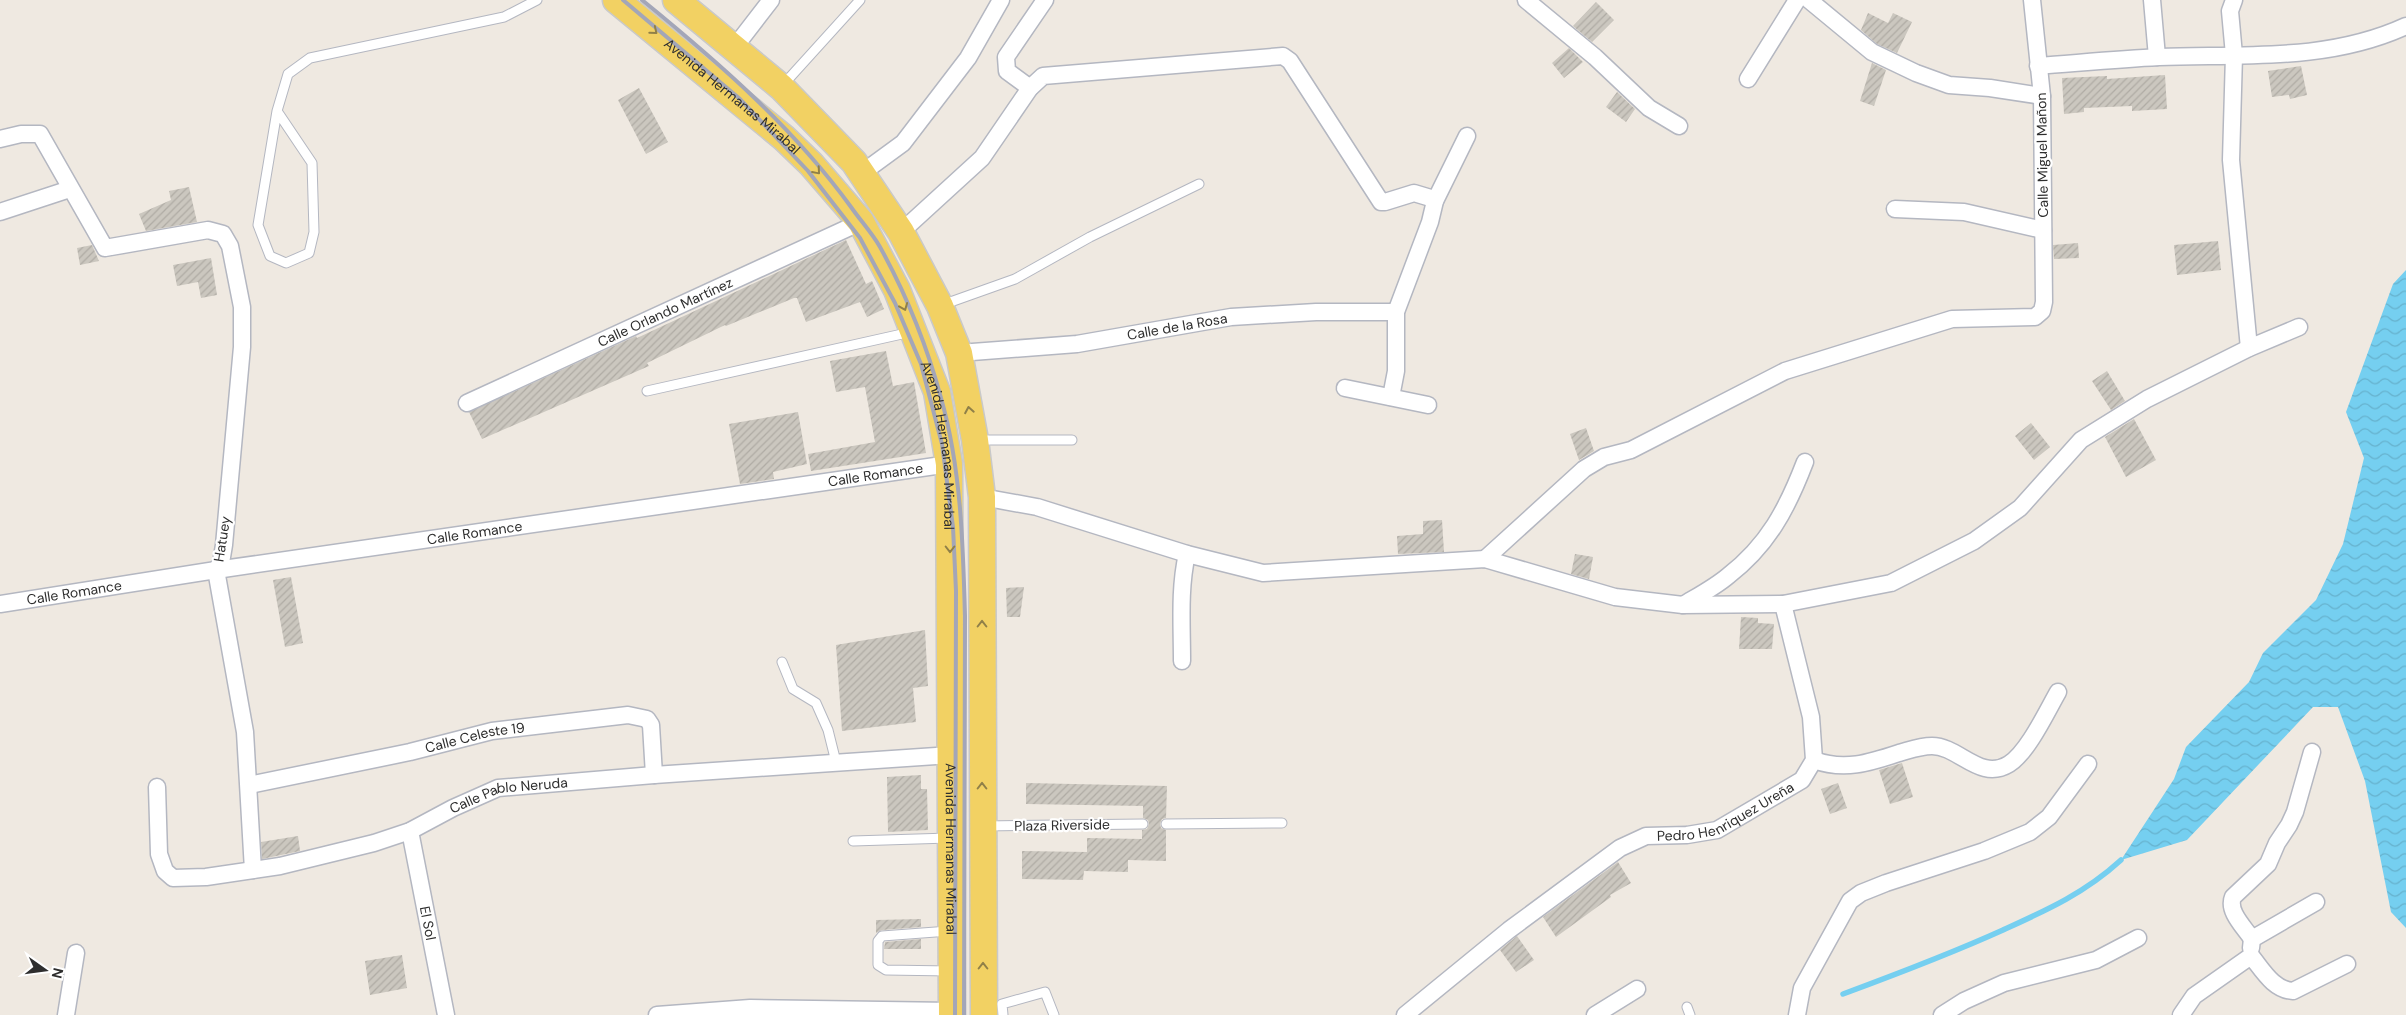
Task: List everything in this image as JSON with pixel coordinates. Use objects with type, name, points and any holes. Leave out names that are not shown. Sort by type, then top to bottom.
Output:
[{"type":"main road","name":"Avenida Hermanas Mirabal","points":[[616,0],[784,138],[811,164],[862,222],[897,290],[937,392],[949,464],[952,1013]]},
{"type":"main road","points":[[676,0],[781,87],[854,162],[901,232],[940,306],[959,353],[975,440],[982,497],[984,1015]]},
{"type":"street","points":[[734,48],[771,0]]},
{"type":"street","points":[[862,173],[903,143],[968,58],[1001,0]]},
{"type":"street","points":[[1030,88],[1007,71],[1006,57],[1045,0]]},
{"type":"street","points":[[1526,0],[1595,57],[1649,108],[1679,126]]},
{"type":"street","points":[[1748,79],[1797,0]]},
{"type":"street","points":[[1809,0],[1872,52],[1916,73],[1949,85],[1990,88],[2042,96]]},
{"type":"street","name":"Calle Miguel Mañon","points":[[1485,560],[1584,468],[1604,457],[1631,450],[1785,371],[1952,319],[2035,317],[2042,311],[2044,302],[2042,96],[2032,0]]},
{"type":"street","points":[[2152,0],[2157,57]]},
{"type":"street","points":[[2234,0],[2230,11],[2234,55],[2231,160],[2250,348]]},
{"type":"street","points":[[2038,66],[2157,57],[2272,56],[2309,53],[2356,44],[2389,34],[2406,26]]},
{"type":"street","points":[[901,232],[982,158],[1030,88],[1048,74],[1285,56],[1381,202],[1417,192],[1434,198],[1435,201]]},
{"type":"street","points":[[0,139],[21,134],[40,134],[46,140],[70,189],[0,212]]},
{"type":"street","points":[[1391,397],[1396,371],[1396,312],[1430,222],[1435,201],[1467,136]]},
{"type":"street","name":"Hatuey","points":[[70,189],[106,249],[202,230],[218,230],[226,237],[230,246],[242,307],[242,347],[224,545],[221,563],[216,570],[246,732],[253,870]]},
{"type":"street","points":[[1896,209],[1964,212],[2043,230]]},
{"type":"street","name":"Calle Orlando Martínez","points":[[467,403],[862,222]]},
{"type":"street","name":"Calle de la Rosa","points":[[959,353],[1077,344],[1231,317],[1316,312],[1396,312]]},
{"type":"street","points":[[982,497],[1037,507],[1187,554],[1263,573],[1485,560],[1615,597],[1683,605],[1784,604],[1891,583],[1974,541],[2020,508],[2081,440],[2147,399],[2250,348],[2299,327]]},
{"type":"street","points":[[1344,388],[1428,405]]},
{"type":"street","points":[[1683,605],[1728,576],[1769,536],[1791,499],[1805,462]]},
{"type":"street","name":"Calle Romance","points":[[0,604],[216,570],[949,464]]},
{"type":"street","points":[[1182,661],[1181,595],[1187,554]]},
{"type":"street","points":[[1784,604],[1811,717],[1814,760],[1828,765],[1864,765],[1924,746],[1938,746],[1982,768],[1992,770],[2001,768],[2011,763],[2035,734],[2058,692]]},
{"type":"street","name":"Calle Celeste 19","points":[[249,785],[410,752],[492,731],[628,715],[646,719],[651,725],[654,775]]},
{"type":"street","points":[[2312,752],[2295,812],[2289,825],[2277,843],[2268,864],[2233,897],[2231,903],[2232,910],[2252,939],[2251,956],[2274,984],[2286,991],[2293,991],[2347,964]]},
{"type":"street","name":"Calle Pablo Neruda","points":[[157,787],[159,854],[165,871],[173,878],[206,877],[280,866],[374,843],[410,830],[498,788],[951,754]]},
{"type":"street","name":"Pedro Henriquez Ureña","points":[[1405,1015],[1510,930],[1620,848],[1646,836],[1687,835],[1717,830],[1802,780],[1814,760]]},
{"type":"street","points":[[1797,1015],[1798,1002],[1804,981],[1850,901],[1861,893],[1886,883],[1984,851],[2030,832],[2049,817],[2088,764]]},
{"type":"street","name":"El Sol","points":[[410,830],[446,1015]]},
{"type":"street","points":[[2252,939],[2316,902]]},
{"type":"street","points":[[1942,1015],[1964,1001],[2004,983],[2096,960],[2138,938]]},
{"type":"street","points":[[66,1015],[76,953]]},
{"type":"street","points":[[2181,1015],[2194,996],[2251,956]]},
{"type":"street","points":[[1596,1015],[1637,989]]},
{"type":"street","points":[[657,1015],[750,1008],[952,1013]]},
{"type":"lane","points":[[277,111],[312,163],[314,232],[309,253],[286,263],[270,256],[258,225],[277,111],[288,74],[310,58],[504,17],[537,0]]},
{"type":"lane","points":[[781,87],[860,0]]},
{"type":"lane","points":[[940,306],[1015,279],[1090,237],[1199,184]]},
{"type":"lane","points":[[647,391],[914,332]]},
{"type":"lane","points":[[975,440],[1072,440]]},
{"type":"lane","points":[[782,662],[793,689],[816,703],[828,730],[836,762]]},
{"type":"lane","points":[[1166,824],[1282,822]]},
{"type":"lane","name":"Plaza Riverside","points":[[982,826],[1143,824]]},
{"type":"lane","points":[[853,841],[952,838]]},
{"type":"lane","points":[[952,930],[882,936],[878,941],[878,965],[886,970],[952,971]]},
{"type":"lane","points":[[996,1015],[1003,1015],[1002,1004],[1045,992],[1054,1015]]},
{"type":"water","points":[[2406,270],[2406,928],[2391,912],[2365,781],[2338,707],[2313,707],[2187,840],[2121,860],[2174,779],[2186,747],[2249,682],[2263,653],[2316,600],[2343,544],[2364,458],[2346,412],[2393,284]]},
{"type":"building","points":[[1596,2],[1614,20],[1592,42],[1573,26]]},
{"type":"building","points":[[1868,13],[1888,23],[1893,13],[1912,22],[1897,53],[1877,44],[1861,30]]},
{"type":"building","points":[[1569,48],[1583,62],[1564,78],[1552,63]]},
{"type":"building","points":[[1872,63],[1886,70],[1874,106],[1860,101]]},
{"type":"building","points":[[2301,66],[2307,95],[2290,99],[2289,95],[2272,97],[2268,71]]},
{"type":"building","points":[[2165,75],[2167,109],[2132,111],[2132,106],[2084,108],[2084,112],[2064,114],[2062,78],[2107,76],[2107,79]]},
{"type":"building","points":[[639,88],[668,142],[646,154],[618,100]]},
{"type":"building","points":[[1617,92],[1635,109],[1626,122],[1606,107]]},
{"type":"building","points":[[189,187],[197,222],[146,231],[139,214],[171,200],[169,191]]},
{"type":"building","points":[[846,240],[866,284],[872,281],[884,309],[867,317],[860,302],[806,322],[797,298],[794,298],[725,325],[647,363],[649,366],[482,439],[469,412],[636,336],[637,338]]},
{"type":"building","points":[[2218,241],[2221,270],[2177,275],[2174,245]]},
{"type":"building","points":[[2078,243],[2079,258],[2054,259],[2053,245]]},
{"type":"building","points":[[92,245],[99,261],[80,265],[77,248]]},
{"type":"building","points":[[211,258],[217,295],[201,298],[198,282],[177,286],[173,265]]},
{"type":"building","points":[[886,351],[893,386],[914,382],[926,453],[811,471],[808,454],[875,442],[865,387],[836,392],[830,361]]},
{"type":"building","points":[[2107,371],[2125,401],[2111,410],[2092,381]]},
{"type":"building","points":[[798,412],[807,464],[773,472],[774,479],[740,484],[729,424]]},
{"type":"building","points":[[2134,419],[2156,460],[2126,477],[2105,437]]},
{"type":"building","points":[[2031,423],[2050,447],[2034,460],[2015,436]]},
{"type":"building","points":[[1586,428],[1594,451],[1579,460],[1570,434]]},
{"type":"building","points":[[1442,520],[1444,552],[1398,554],[1397,536],[1423,534],[1423,521]]},
{"type":"building","points":[[1575,554],[1593,557],[1589,579],[1571,574]]},
{"type":"building","points":[[291,577],[303,643],[285,647],[273,580]]},
{"type":"building","points":[[1024,587],[1020,617],[1007,617],[1006,588]]},
{"type":"building","points":[[1741,617],[1758,618],[1758,623],[1774,624],[1772,649],[1739,649]]},
{"type":"building","points":[[925,630],[928,686],[913,688],[916,722],[842,731],[836,645]]},
{"type":"building","points":[[1902,763],[1913,797],[1890,804],[1879,770]]},
{"type":"building","points":[[921,775],[921,789],[927,789],[928,830],[888,832],[887,777]]},
{"type":"building","points":[[1026,783],[1167,786],[1166,818],[1162,819],[1160,824],[1161,828],[1166,830],[1166,861],[1128,860],[1128,872],[1084,871],[1083,880],[1022,879],[1022,851],[1087,852],[1087,838],[1142,839],[1142,830],[1147,829],[1149,824],[1148,820],[1143,818],[1143,806],[1026,804]]},
{"type":"building","points":[[1838,783],[1847,808],[1830,814],[1821,789]]},
{"type":"building","points":[[298,836],[300,851],[262,859],[261,842]]},
{"type":"building","points":[[1618,862],[1631,883],[1610,895],[1611,897],[1556,937],[1543,917]]},
{"type":"building","points":[[921,919],[921,927],[882,930],[876,933],[876,920]]},
{"type":"building","points":[[1517,936],[1534,960],[1516,972],[1500,950]]},
{"type":"building","points":[[921,939],[921,949],[884,949],[885,942]]},
{"type":"building","points":[[402,955],[407,988],[370,995],[365,961]]},
{"type":"waterway","points":[[1843,994],[1943,956],[2035,915],[2065,900],[2094,882],[2121,860]]},
{"type":"railway","points":[[623,0],[740,99],[808,171],[860,238],[895,303],[921,364],[942,444],[953,527],[956,591],[955,1015]]},
{"type":"railway","points":[[642,0],[699,47],[753,97],[805,150],[828,178],[880,247],[899,283],[929,359],[948,424],[953,451],[960,506],[963,561],[965,616],[964,1015]]}]
